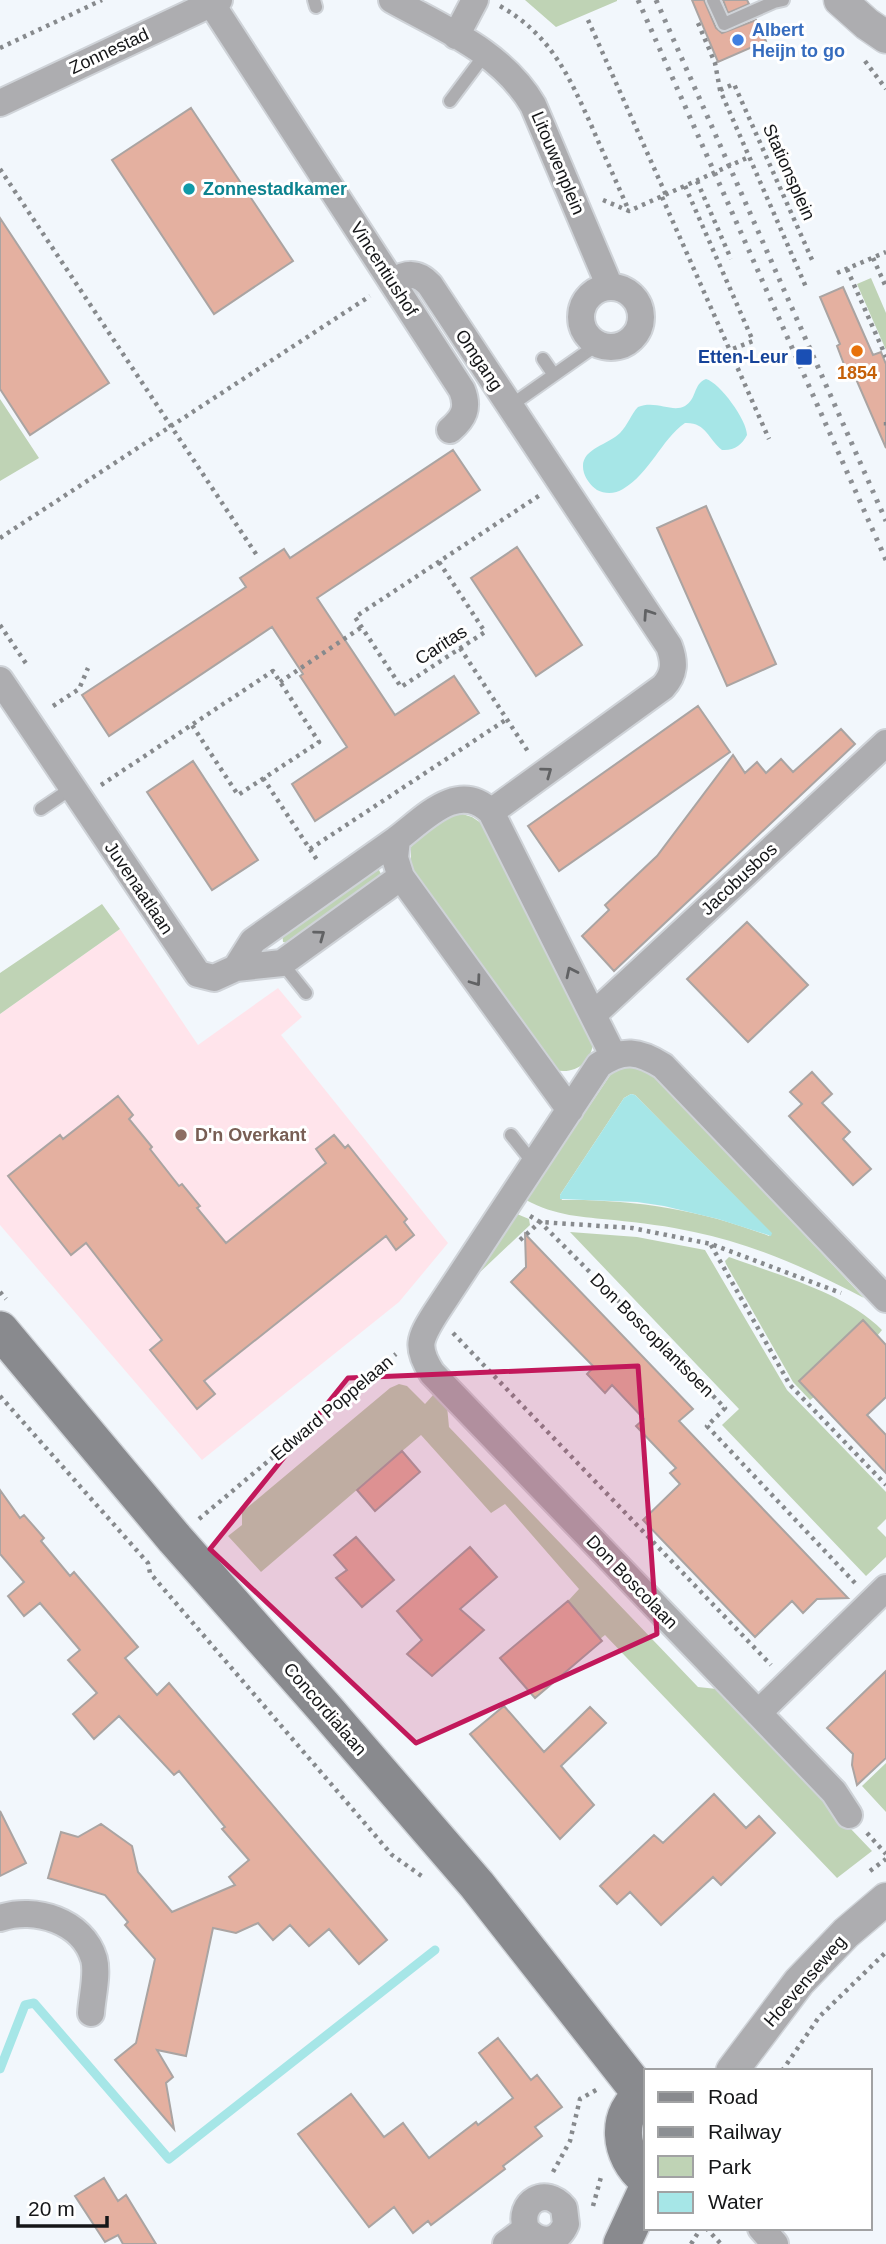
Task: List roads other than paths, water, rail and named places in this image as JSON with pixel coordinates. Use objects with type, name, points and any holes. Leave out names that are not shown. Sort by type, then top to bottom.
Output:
[{"type":"main road","name":"Concordialaan","points":[[5,1345],[477,1885],[644,2094]]},
{"type":"main road","points":[[644,2094],[631,2108],[624,2124],[623,2141],[628,2157],[644,2176]]},
{"type":"main road","points":[[622,2244],[644,2196]]},
{"type":"street","points":[[392,0],[456,36],[475,0]]},
{"type":"street","points":[[841,0],[876,31],[886,49]]},
{"type":"street","name":"Zonnestad","points":[[0,103],[215,2]]},
{"type":"street","name":"Vincentiushof","points":[[215,2],[464,394],[465,413],[450,430]]},
{"type":"street","name":"Litouwenplein","points":[[456,36],[486,53],[512,75],[533,105],[610,287]]},
{"type":"street","name":"Omgang","points":[[392,282],[407,274],[416,275],[425,281],[669,646],[674,669],[670,680],[663,687],[491,811]]},
{"type":"street","points":[[599,289],[622,289],[632,295],[639,305],[639,328],[632,338],[622,345],[610,347],[598,344],[583,328],[583,305],[589,296],[599,289]]},
{"type":"street","name":"Juvenaatlaan","points":[[0,680],[194,969],[198,974],[225,973]]},
{"type":"street","name":"Jacobusbos","points":[[593,1016],[886,743]]},
{"type":"street","points":[[225,973],[253,941],[444,804],[457,798],[476,801],[491,811],[613,1055]]},
{"type":"street","points":[[397,839],[396,858],[401,877],[570,1110]]},
{"type":"street","points":[[225,973],[282,963],[401,877]]},
{"type":"street","points":[[534,1164],[600,1065],[613,1055],[629,1052],[648,1056],[663,1066],[886,1299]]},
{"type":"street","name":"Don Boscolaan","points":[[534,1164],[422,1335],[420,1346],[424,1361],[432,1373],[834,1792],[849,1815]]},
{"type":"street","points":[[758,1713],[879,1595]]},
{"type":"street","name":"Hoevenseweg","points":[[734,2069],[799,1982],[846,1933],[886,1899]]},
{"type":"street","points":[[0,1918],[34,1914],[69,1925],[84,1937],[94,1961],[92,2013]]},
{"type":"street","points":[[539,2198],[552,2198],[561,2203],[566,2213],[564,2229],[557,2237],[544,2241],[531,2235],[516,2237],[526,2208],[539,2198]]},
{"type":"street","points":[[763,2230],[775,2244]]},
{"type":"lane","points":[[713,0],[724,24],[777,1]]},
{"type":"lane","points":[[744,0],[749,13]]},
{"type":"lane","points":[[450,101],[486,53]]},
{"type":"lane","points":[[510,406],[598,344]]},
{"type":"lane","points":[[543,359],[554,375]]},
{"type":"lane","points":[[41,809],[76,793]]},
{"type":"lane","points":[[282,963],[306,993]]},
{"type":"lane","points":[[511,1135],[534,1164]]},
{"type":"water","points":[[706,379],[718,387],[743,420],[747,435],[740,444],[722,450],[698,425],[685,423],[669,438],[641,474],[623,489],[607,493],[597,490],[587,480],[583,465],[585,458],[620,433],[638,407],[685,406],[692,400],[699,384]]},
{"type":"water","points":[[631,1094],[772,1233],[771,1236],[664,1206],[637,1202],[560,1199],[560,1195],[624,1098]]},
{"type":"waterway","points":[[0,2069],[25,2005],[34,2003],[169,2159],[435,1950]]},
{"type":"railway","points":[[638,0],[886,560]]},
{"type":"railway","points":[[656,0],[886,521]]},
{"type":"place","name":"Albert Heijn to go","points":[[738,40]]},
{"type":"place","name":"Zonnestadkamer","points":[[189,189]]},
{"type":"place","name":"1854","points":[[857,351]]},
{"type":"place","name":"Etten-Leur","points":[[804,357]]},
{"type":"place","name":"D'n Overkant","points":[[181,1135]]}]
